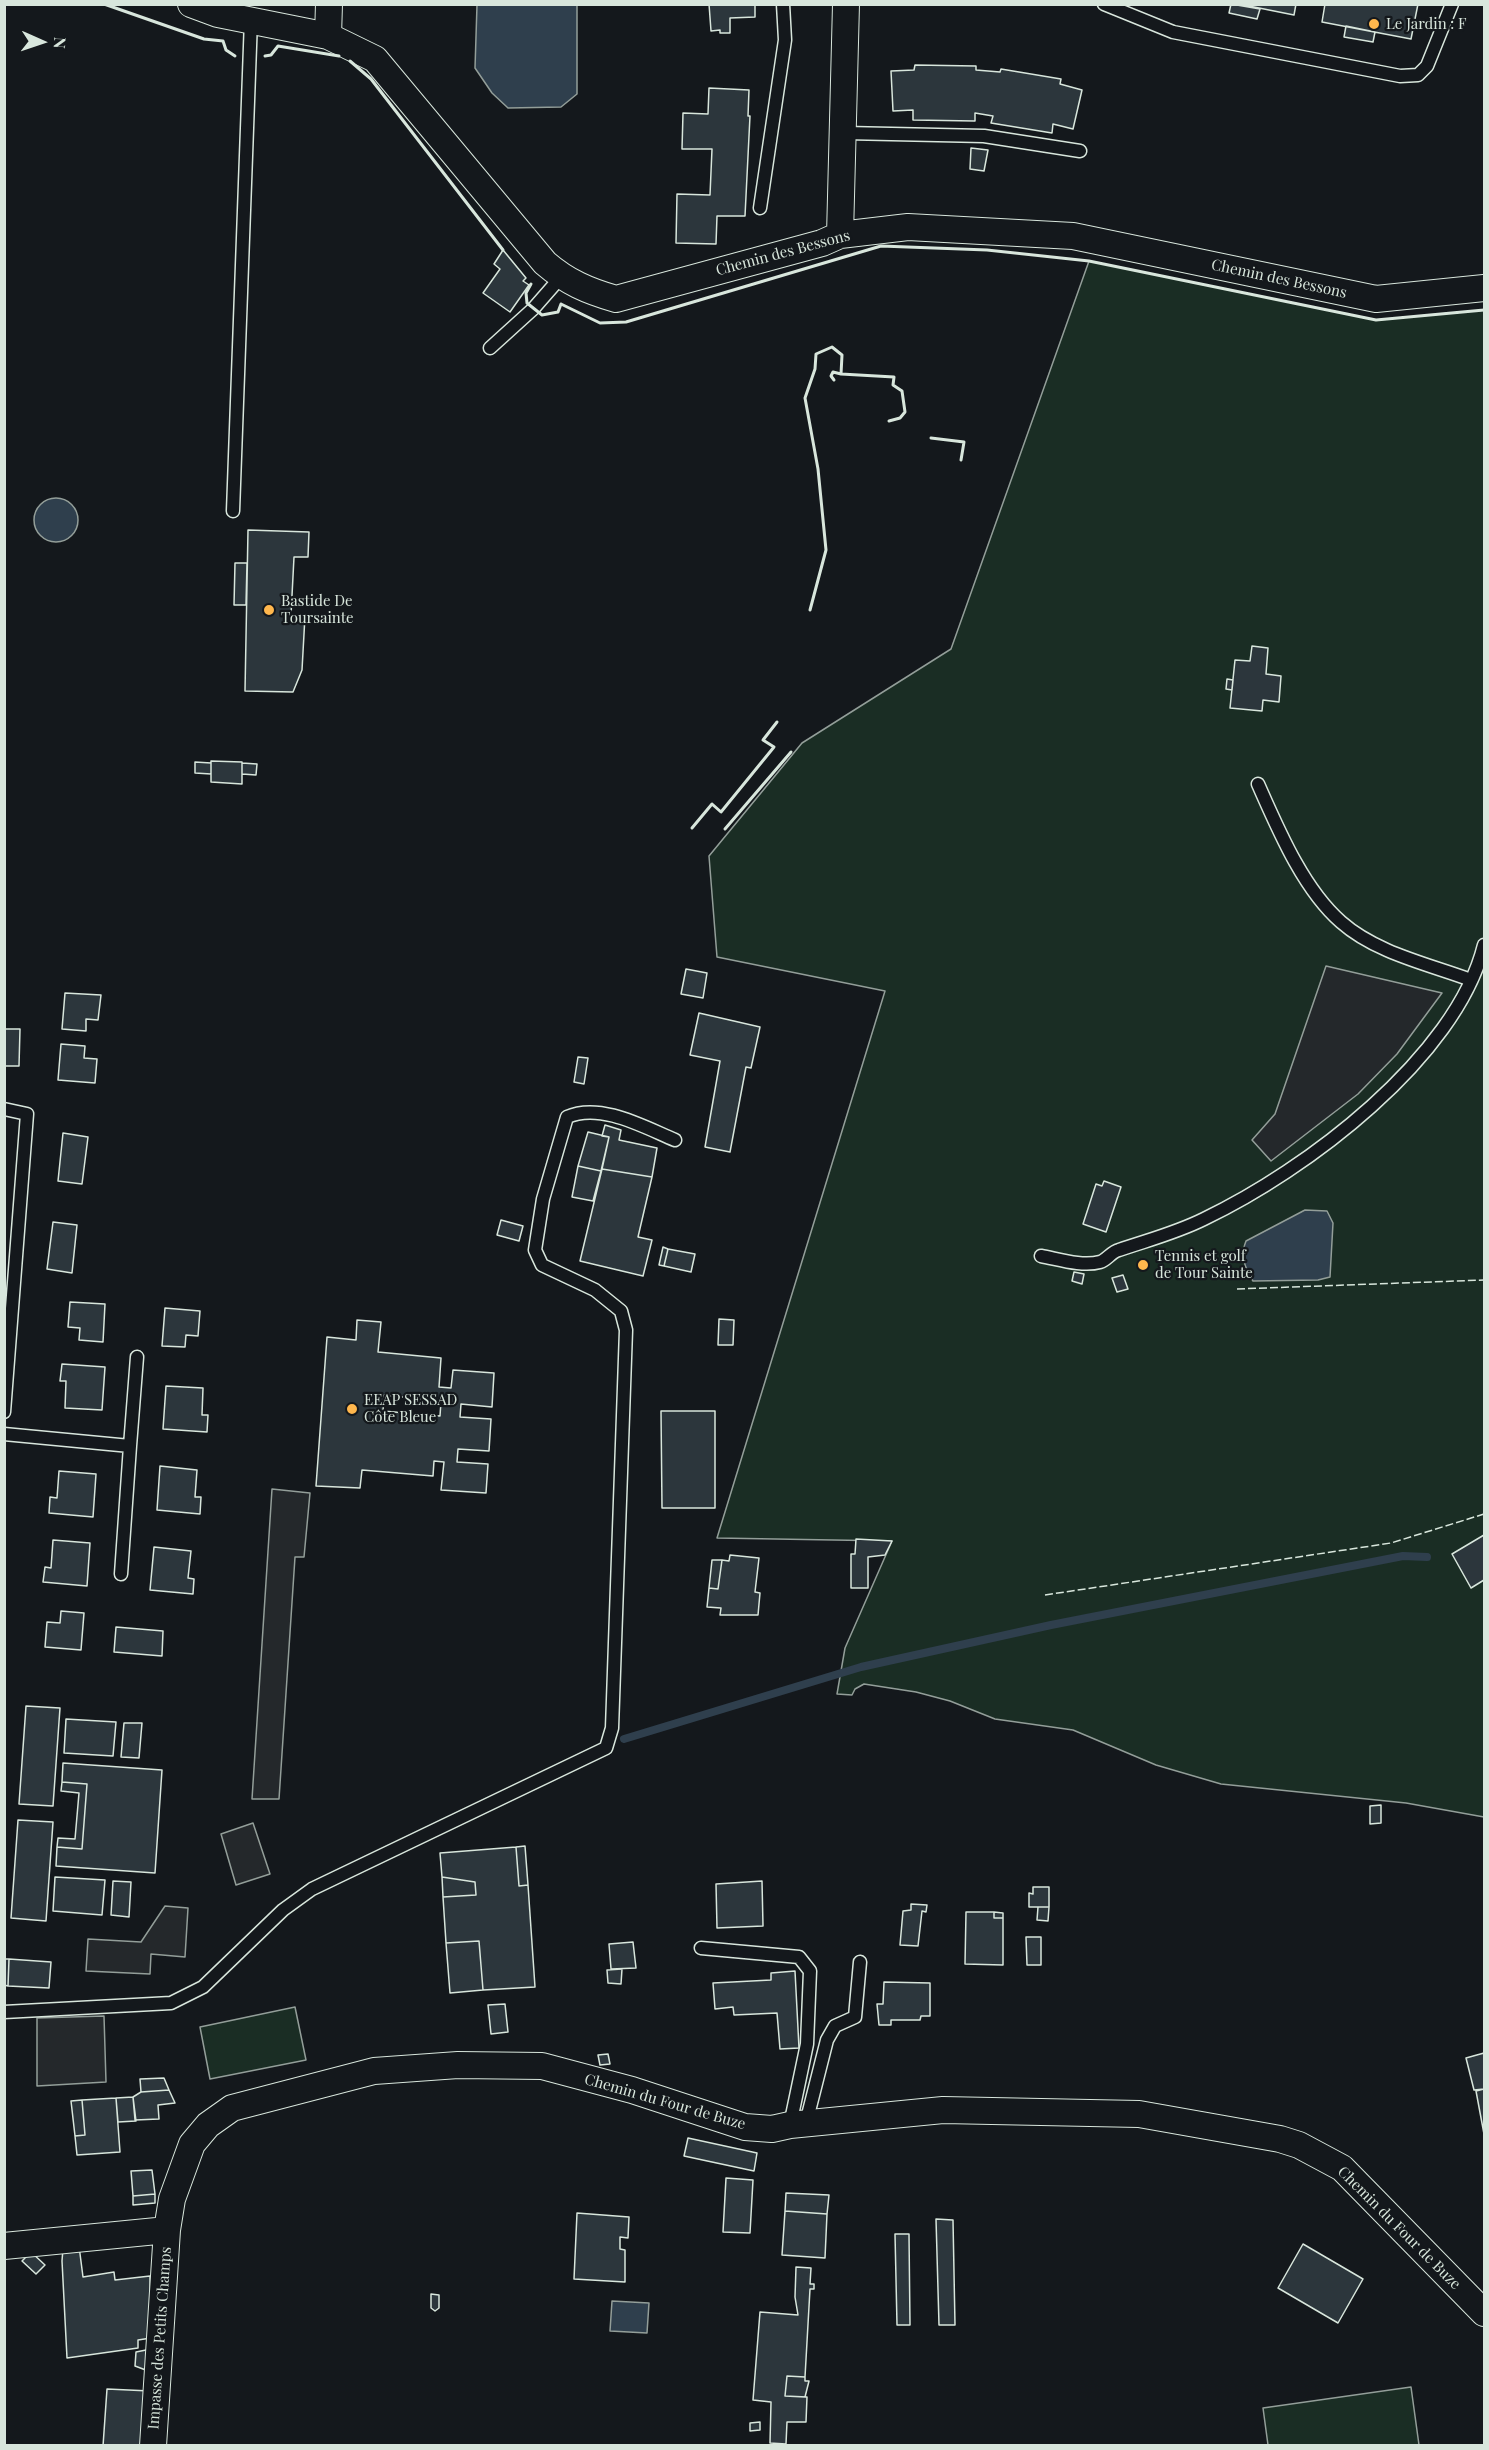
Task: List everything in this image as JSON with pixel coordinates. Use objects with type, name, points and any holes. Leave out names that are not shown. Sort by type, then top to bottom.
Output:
[{"type":"street","name":"Chemin des Bessons","points":[[191,4],[218,14],[328,36],[375,59],[545,263],[561,277],[586,291],[616,299],[822,243],[840,235],[908,227],[1073,236],[1376,299],[1485,288]]},
{"type":"street","points":[[328,36],[329,4]]},
{"type":"street","points":[[840,235],[845,133],[846,4]]},
{"type":"street","name":"Chemin du Four de Buze","points":[[167,2230],[172,2199],[192,2144],[208,2125],[232,2108],[374,2071],[458,2065],[542,2066],[632,2090],[745,2127],[772,2129],[798,2124],[943,2110],[1139,2114],[1280,2139],[1299,2145],[1341,2168],[1485,2313]]},
{"type":"street","points":[[4,2246],[167,2230]]},
{"type":"street","name":"Impasse des Petits Champs","points":[[153,2445],[167,2230]]},
{"type":"lane","points":[[760,208],[785,40],[783,4]]},
{"type":"lane","points":[[1104,4],[1173,32],[1400,76],[1418,75],[1427,66],[1452,4]]},
{"type":"lane","points":[[233,511],[251,19]]},
{"type":"lane","points":[[845,133],[984,136],[1080,151]]},
{"type":"lane","points":[[490,348],[533,309],[561,277]]},
{"type":"lane","points":[[1258,784],[1307,882],[1340,922],[1378,946],[1471,980]]},
{"type":"lane","points":[[1041,1256],[1075,1262],[1101,1262],[1115,1251],[1161,1238],[1247,1197],[1355,1120],[1398,1082],[1455,1011],[1485,945]]},
{"type":"lane","points":[[4,1109],[27,1114],[4,1412]]},
{"type":"lane","points":[[4,2012],[171,2003],[203,1987],[283,1910],[312,1889],[606,1748],[612,1728],[626,1330],[621,1311],[595,1290],[542,1265],[535,1250],[543,1199],[567,1117],[580,1111],[622,1118],[675,1140]]},
{"type":"lane","points":[[121,1574],[137,1357]]},
{"type":"lane","points":[[4,1434],[130,1446]]},
{"type":"lane","points":[[701,1948],[799,1957],[810,1971],[807,2044],[798,2124]]},
{"type":"lane","points":[[798,2124],[827,2040],[835,2026],[855,2017],[860,1962]]},
{"type":"green space","name":"Tennis et golf de Tour Sainte","points":[[1089,261],[1376,320],[1484,310],[1484,1817],[1406,1803],[1221,1784],[1156,1765],[1073,1730],[995,1719],[950,1701],[916,1692],[864,1684],[855,1689],[852,1695],[837,1694],[845,1648],[892,1541],[717,1538],[885,991],[717,957],[709,856],[802,743],[951,649]]},
{"type":"green space","points":[[295,2007],[306,2060],[210,2079],[200,2027]]},
{"type":"green space","points":[[1411,2387],[1419,2445],[1268,2445],[1263,2408]]},
{"type":"shaded area","points":[[1326,966],[1442,993],[1397,1054],[1358,1094],[1271,1161],[1252,1140],[1275,1114]]},
{"type":"shaded area","points":[[272,1489],[310,1493],[304,1557],[295,1557],[279,1799],[252,1799]]},
{"type":"shaded area","points":[[253,1823],[270,1874],[236,1885],[221,1834]]},
{"type":"shaded area","points":[[165,1906],[188,1908],[185,1957],[151,1954],[150,1974],[86,1971],[88,1939],[141,1942]]},
{"type":"shaded area","points":[[104,2016],[106,2082],[37,2086],[37,2018]]},
{"type":"water","points":[[477,5],[577,5],[577,94],[561,107],[508,108],[492,93],[475,68]]},
{"type":"water","points":[[56,498],[71,505],[78,520],[71,535],[56,542],[41,535],[34,520],[41,505]]},
{"type":"water","points":[[1305,1210],[1327,1211],[1333,1223],[1330,1277],[1318,1280],[1253,1281],[1244,1262],[1243,1251],[1246,1241]]},
{"type":"water","points":[[612,2301],[649,2303],[647,2333],[610,2331]]},
{"type":"building","points":[[709,4],[755,4],[755,17],[730,18],[730,33],[720,33],[720,30],[711,31]]},
{"type":"building","points":[[1231,4],[1260,9],[1257,19],[1229,13]]},
{"type":"building","points":[[1239,4],[1296,4],[1294,15]]},
{"type":"building","name":"Le Jardin : F","points":[[1325,4],[1418,4],[1411,39],[1322,22]]},
{"type":"building","points":[[1346,26],[1375,32],[1373,42],[1344,37]]},
{"type":"building","points":[[915,65],[976,66],[976,70],[1000,72],[1001,69],[1061,79],[1060,84],[1082,90],[1073,129],[1053,124],[1052,133],[991,123],[993,116],[975,113],[975,121],[913,120],[913,110],[893,111],[891,71],[914,70]]},
{"type":"building","points":[[709,88],[749,90],[748,116],[750,116],[745,216],[717,216],[716,244],[676,243],[677,194],[710,195],[712,149],[682,149],[683,113],[708,114]]},
{"type":"building","points":[[971,148],[988,150],[984,171],[970,169]]},
{"type":"building","points":[[503,250],[526,278],[523,281],[529,285],[510,312],[483,293],[500,269],[494,264]]},
{"type":"building","name":"Bastide De Toursainte","points":[[248,530],[309,532],[308,557],[294,557],[291,615],[305,616],[302,670],[293,692],[245,691]]},
{"type":"building","points":[[235,563],[247,563],[246,605],[234,605]]},
{"type":"building","points":[[1252,646],[1268,648],[1266,674],[1281,676],[1279,702],[1263,700],[1262,711],[1230,708],[1235,660],[1250,661]]},
{"type":"building","points":[[1227,679],[1233,680],[1232,690],[1226,689]]},
{"type":"building","points":[[211,761],[242,762],[242,784],[211,782]]},
{"type":"building","points":[[195,762],[211,763],[211,774],[195,773]]},
{"type":"building","points":[[242,763],[257,764],[256,775],[242,774]]},
{"type":"building","points":[[686,969],[707,973],[703,998],[681,994]]},
{"type":"building","points":[[65,993],[101,995],[98,1020],[86,1019],[86,1031],[62,1029]]},
{"type":"building","points":[[699,1013],[760,1027],[751,1068],[746,1067],[730,1152],[705,1147],[720,1061],[690,1055]]},
{"type":"building","points":[[4,1029],[20,1029],[19,1066],[4,1066]]},
{"type":"building","points":[[61,1044],[85,1046],[84,1058],[97,1059],[95,1083],[58,1080]]},
{"type":"building","points":[[578,1057],[588,1058],[584,1084],[574,1082]]},
{"type":"building","points":[[605,1125],[621,1130],[619,1140],[657,1148],[652,1177],[602,1169],[609,1137],[602,1136]]},
{"type":"building","points":[[588,1132],[609,1137],[601,1171],[578,1166]]},
{"type":"building","points":[[63,1133],[88,1137],[82,1184],[58,1181]]},
{"type":"building","points":[[578,1166],[601,1171],[593,1201],[572,1197]]},
{"type":"building","points":[[602,1169],[652,1177],[638,1237],[652,1240],[643,1276],[580,1261]]},
{"type":"building","points":[[1104,1181],[1121,1187],[1106,1232],[1083,1224],[1096,1184],[1102,1186]]},
{"type":"building","points":[[501,1220],[523,1226],[519,1241],[497,1235]]},
{"type":"building","points":[[53,1222],[77,1225],[72,1273],[47,1269]]},
{"type":"building","points":[[663,1247],[668,1249],[664,1266],[659,1265]]},
{"type":"building","points":[[668,1249],[695,1254],[691,1272],[664,1266]]},
{"type":"building","points":[[1074,1272],[1084,1274],[1082,1284],[1072,1281]]},
{"type":"building","points":[[1123,1275],[1128,1289],[1117,1292],[1112,1278]]},
{"type":"building","points":[[70,1302],[105,1304],[103,1342],[79,1340],[80,1328],[68,1327]]},
{"type":"building","points":[[165,1308],[200,1311],[198,1336],[186,1335],[185,1347],[162,1346]]},
{"type":"building","points":[[719,1319],[734,1320],[733,1345],[718,1345]]},
{"type":"building","name":"EEAP SESSAD Côte Bleue","points":[[357,1320],[381,1322],[378,1352],[441,1358],[439,1387],[451,1388],[453,1370],[494,1373],[492,1407],[461,1404],[460,1417],[491,1419],[489,1451],[458,1449],[457,1462],[488,1464],[486,1493],[441,1490],[444,1462],[434,1461],[433,1476],[362,1470],[360,1488],[316,1486],[327,1337],[356,1340]],"holes":[[[384,1395],[441,1401],[440,1416],[383,1411]]]},
{"type":"building","points":[[62,1364],[105,1367],[102,1410],[65,1408],[66,1381],[60,1381]]},
{"type":"building","points":[[166,1386],[203,1388],[202,1415],[208,1415],[207,1432],[163,1429]]},
{"type":"building","points":[[661,1411],[715,1411],[715,1508],[662,1508]]},
{"type":"building","points":[[160,1466],[197,1470],[195,1497],[201,1497],[200,1514],[157,1510]]},
{"type":"building","points":[[59,1471],[96,1474],[93,1517],[49,1513],[50,1497],[57,1498]]},
{"type":"building","points":[[1484,1535],[1484,1580],[1471,1588],[1452,1554]]},
{"type":"building","points":[[856,1539],[892,1541],[885,1555],[868,1557],[868,1588],[851,1588],[851,1554],[855,1554]]},
{"type":"building","points":[[53,1540],[90,1543],[87,1586],[43,1582],[45,1567],[51,1568]]},
{"type":"building","points":[[154,1547],[191,1551],[188,1578],[194,1579],[193,1594],[150,1590]]},
{"type":"building","points":[[730,1555],[759,1558],[755,1592],[760,1593],[758,1615],[720,1615],[721,1608],[707,1607],[709,1588],[718,1589],[722,1560],[729,1561]]},
{"type":"building","points":[[712,1560],[722,1560],[718,1589],[709,1588]]},
{"type":"building","points":[[61,1611],[84,1613],[81,1650],[45,1647],[47,1622],[60,1623]]},
{"type":"building","points":[[116,1627],[163,1631],[162,1656],[114,1652]]},
{"type":"building","points":[[26,1706],[60,1708],[53,1806],[19,1804]]},
{"type":"building","points":[[66,1719],[116,1722],[113,1756],[64,1753]]},
{"type":"building","points":[[124,1723],[142,1723],[139,1758],[121,1757]]},
{"type":"building","points":[[63,1763],[162,1770],[155,1873],[56,1866],[57,1847],[82,1849],[87,1784],[62,1782]]},
{"type":"building","points":[[62,1782],[87,1784],[82,1849],[57,1847],[58,1838],[75,1839],[79,1793],[61,1791]]},
{"type":"building","points":[[1381,1805],[1381,1823],[1370,1824],[1370,1806]]},
{"type":"building","points":[[18,1820],[53,1822],[46,1921],[11,1918]]},
{"type":"building","points":[[525,1846],[528,1885],[519,1886],[516,1847]]},
{"type":"building","points":[[516,1847],[519,1886],[528,1885],[535,1987],[483,1990],[479,1941],[446,1943],[443,1897],[476,1895],[475,1882],[442,1877],[440,1853]]},
{"type":"building","points":[[55,1877],[105,1880],[102,1915],[53,1911]]},
{"type":"building","points":[[442,1877],[475,1882],[476,1895],[443,1897]]},
{"type":"building","points":[[113,1881],[131,1882],[129,1917],[111,1915]]},
{"type":"building","points":[[762,1881],[763,1926],[717,1928],[716,1884]]},
{"type":"building","points":[[1033,1887],[1049,1887],[1049,1907],[1029,1907],[1029,1893],[1033,1894]]},
{"type":"building","points":[[911,1904],[927,1905],[926,1912],[922,1911],[918,1946],[900,1945],[903,1911],[911,1910]]},
{"type":"building","points":[[1038,1907],[1049,1907],[1048,1921],[1037,1920]]},
{"type":"building","points":[[966,1912],[994,1912],[994,1918],[1003,1918],[1003,1965],[965,1964]]},
{"type":"building","points":[[994,1912],[1003,1913],[1003,1918],[994,1918]]},
{"type":"building","points":[[1026,1937],[1041,1937],[1041,1965],[1027,1965]]},
{"type":"building","points":[[479,1941],[483,1990],[450,1993],[446,1943]]},
{"type":"building","points":[[633,1942],[636,1968],[611,1969],[609,1944]]},
{"type":"building","points":[[4,1959],[9,1959],[8,1986],[4,1985]]},
{"type":"building","points":[[9,1959],[51,1962],[49,1988],[8,1986]]},
{"type":"building","points":[[622,1969],[621,1984],[608,1983],[607,1970]]},
{"type":"building","points":[[795,1971],[799,2048],[780,2049],[777,2013],[734,2015],[733,2007],[715,2009],[713,1983],[771,1980],[771,1973]]},
{"type":"building","points":[[884,1982],[930,1983],[930,2016],[921,2016],[920,2020],[891,2020],[891,2025],[879,2025],[877,2004],[883,2004]]},
{"type":"building","points":[[505,2004],[508,2032],[491,2034],[488,2005]]},
{"type":"building","points":[[1484,2053],[1484,2089],[1474,2090],[1466,2058]]},
{"type":"building","points":[[608,2054],[610,2064],[600,2065],[598,2055]]},
{"type":"building","points":[[164,2078],[169,2090],[141,2092],[140,2079]]},
{"type":"building","points":[[1484,2089],[1484,2134],[1476,2091]]},
{"type":"building","points":[[169,2090],[175,2103],[158,2105],[159,2119],[135,2120],[133,2097],[141,2092]]},
{"type":"building","points":[[133,2097],[136,2121],[118,2122],[116,2098]]},
{"type":"building","points":[[116,2098],[120,2152],[77,2155],[75,2136],[85,2135],[82,2100]]},
{"type":"building","points":[[82,2100],[85,2135],[75,2136],[71,2101]]},
{"type":"building","points":[[688,2138],[757,2153],[754,2171],[684,2156]]},
{"type":"building","points":[[152,2170],[155,2194],[133,2196],[131,2171]]},
{"type":"building","points":[[726,2178],[753,2180],[750,2233],[723,2232]]},
{"type":"building","points":[[786,2193],[829,2195],[827,2214],[785,2211]]},
{"type":"building","points":[[155,2194],[155,2203],[133,2205],[133,2196]]},
{"type":"building","points":[[785,2211],[827,2214],[825,2258],[782,2255]]},
{"type":"building","points":[[577,2213],[629,2217],[628,2238],[620,2237],[620,2249],[625,2250],[625,2282],[574,2279]]},
{"type":"building","points":[[936,2219],[953,2220],[955,2325],[939,2325]]},
{"type":"building","points":[[895,2234],[909,2234],[910,2325],[897,2325]]},
{"type":"building","points":[[1303,2244],[1363,2279],[1338,2323],[1278,2288]]},
{"type":"building","points":[[79,2246],[83,2277],[114,2272],[115,2280],[150,2276],[151,2338],[138,2340],[138,2348],[67,2358],[63,2248]]},
{"type":"building","points":[[31,2252],[45,2265],[36,2274],[22,2261]]},
{"type":"building","points":[[796,2267],[811,2268],[810,2284],[814,2284],[814,2289],[810,2289],[805,2377],[787,2376],[785,2396],[807,2397],[806,2422],[787,2422],[786,2444],[770,2443],[771,2402],[753,2400],[760,2312],[798,2315],[795,2297]]},
{"type":"building","points":[[431,2294],[439,2295],[439,2308],[435,2311],[431,2308]]},
{"type":"building","points":[[151,2349],[151,2372],[135,2366],[136,2352]]},
{"type":"building","points":[[787,2376],[805,2377],[805,2381],[809,2381],[805,2397],[785,2396]]},
{"type":"building","points":[[107,2389],[150,2391],[146,2446],[103,2446]]},
{"type":"building","points":[[760,2422],[760,2430],[750,2431],[750,2423]]},
{"type":"waterway","points":[[624,1739],[861,1667],[1051,1625],[1403,1556],[1427,1557]]},
{"type":"fence","points":[[1237,1289],[1484,1280]]},
{"type":"fence","points":[[1045,1595],[1391,1543],[1484,1514]]},
{"type":"wall","points":[[104,4],[204,39],[223,41],[226,50],[235,56]]},
{"type":"wall","points":[[265,56],[271,55],[278,46],[339,56]]},
{"type":"wall","points":[[350,61],[371,79],[503,250]]},
{"type":"wall","points":[[531,284],[526,293],[527,303],[542,315],[558,312],[561,304],[600,323],[626,322],[881,246],[987,250],[1089,261],[1376,320],[1484,310]]},
{"type":"wall","points":[[810,610],[826,550],[818,469],[805,398],[815,369],[816,354],[832,347],[842,355],[841,374],[894,377],[893,385],[902,391],[905,412],[900,418],[889,421]]},
{"type":"wall","points":[[834,380],[831,376],[833,372],[841,374]]},
{"type":"wall","points":[[931,438],[964,442],[961,460]]},
{"type":"wall","points":[[692,828],[712,804],[721,812],[774,747],[763,740],[777,722]]},
{"type":"wall","points":[[725,829],[791,752]]},
{"type":"place","name":"Le Jardin : F","points":[[1374,24]]},
{"type":"place","name":"Bastide De Toursainte","points":[[269,610]]},
{"type":"place","name":"Tennis et golf de Tour Sainte","points":[[1143,1265]]},
{"type":"place","name":"EEAP SESSAD Côte Bleue","points":[[352,1409]]}]
